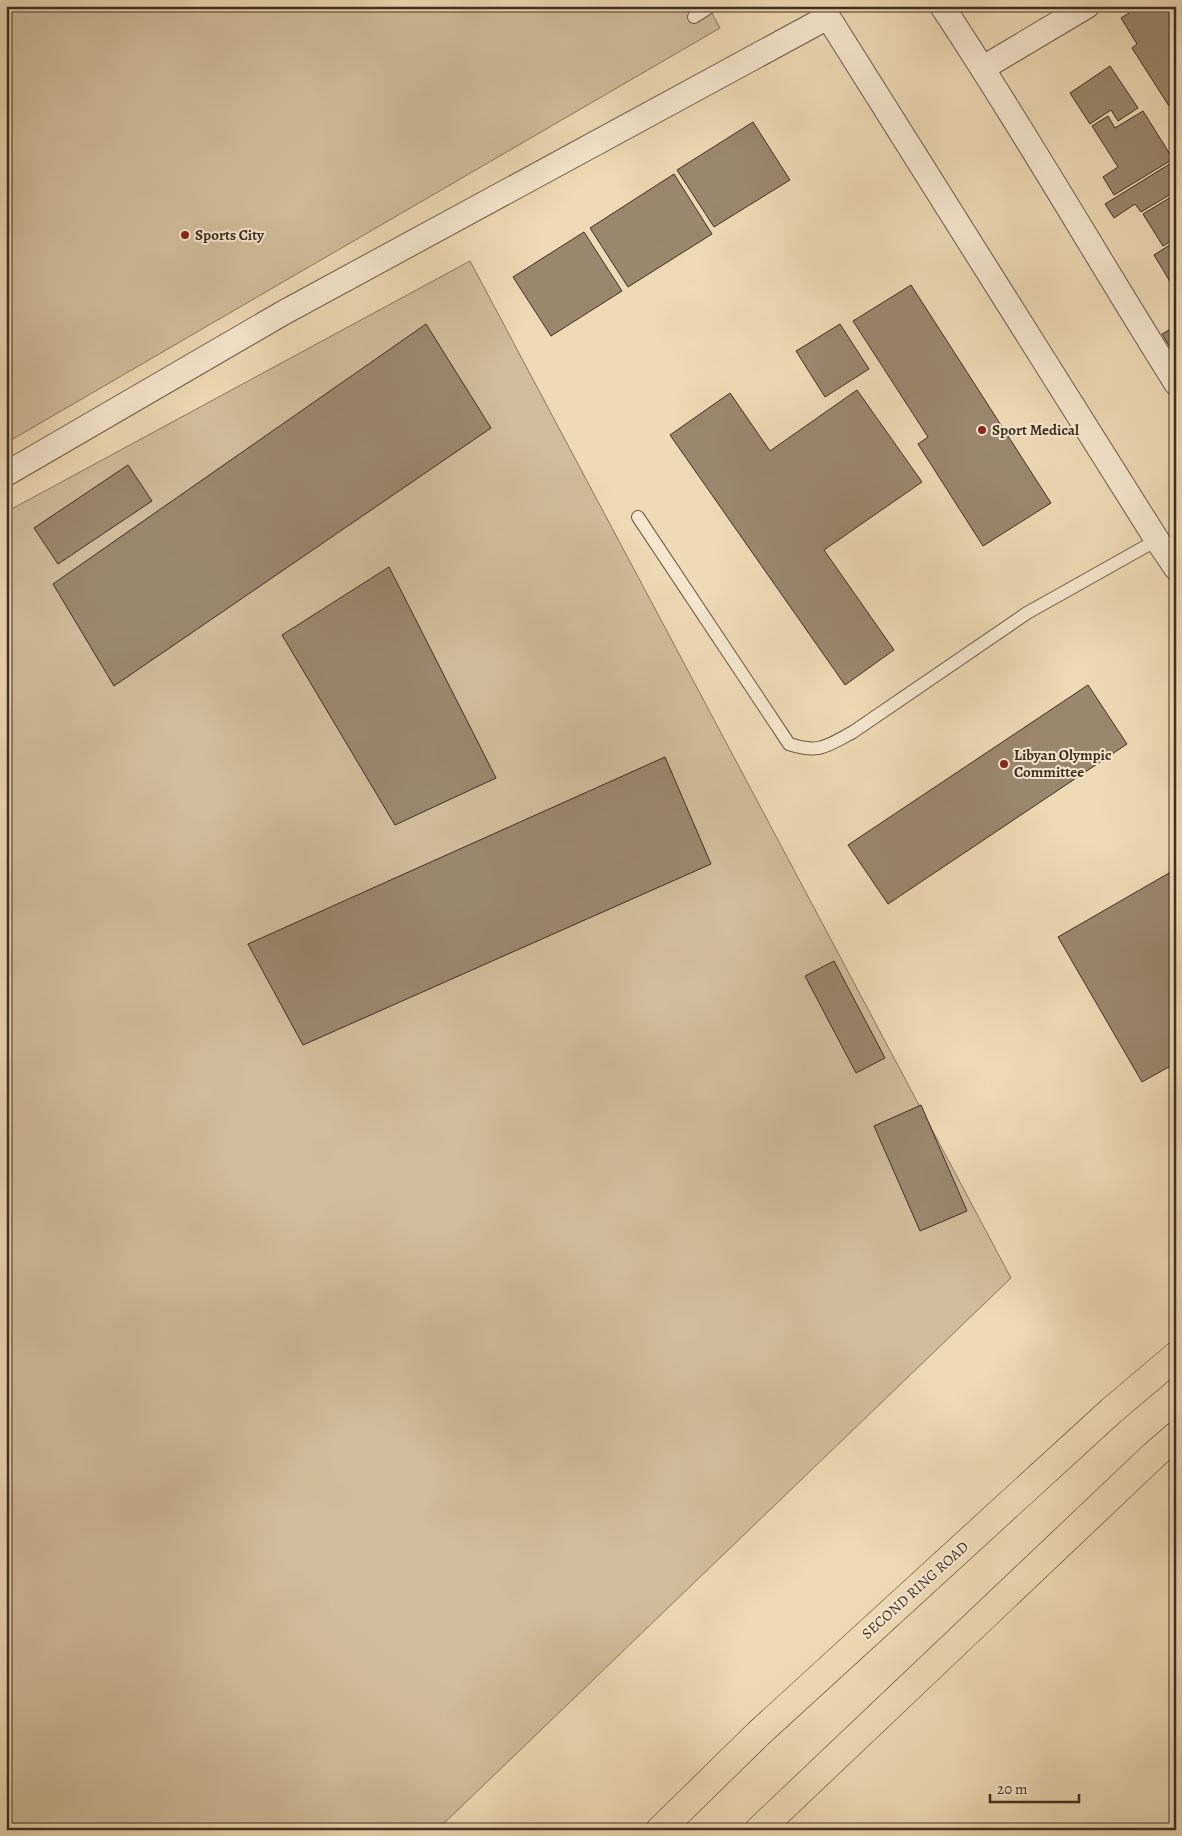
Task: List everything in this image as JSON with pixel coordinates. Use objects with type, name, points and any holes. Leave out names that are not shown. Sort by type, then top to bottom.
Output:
[{"type":"highway","name":"SECOND RING ROAD","points":[[660,1830],[758,1734],[1104,1418],[1176,1356]]},
{"type":"highway","points":[[759,1830],[1154,1454],[1176,1436]]},
{"type":"street","points":[[942,6],[983,68],[1123,301],[1176,383]]},
{"type":"street","points":[[983,68],[1087,6]]},
{"type":"street","points":[[6,474],[283,313],[825,12],[1176,568]]},
{"type":"lane","points":[[694,17],[711,6]]},
{"type":"lane","points":[[638,517],[789,744],[806,750],[824,747],[852,732],[1027,613],[1157,540]]},
{"type":"shaded area","name":"Sports City","points":[[6,6],[708,6],[720,28],[6,443]]},
{"type":"shaded area","points":[[470,261],[1011,1278],[437,1830],[6,1830],[6,512]]},
{"type":"building","points":[[1140,6],[1176,6],[1176,102],[1169,106],[1132,48],[1137,44],[1121,18]]},
{"type":"building","points":[[1110,66],[1138,108],[1118,121],[1111,110],[1090,124],[1070,93]]},
{"type":"building","points":[[1143,111],[1173,159],[1114,195],[1103,177],[1118,167],[1092,126],[1108,116],[1115,128]]},
{"type":"building","points":[[753,122],[790,180],[714,227],[677,170]]},
{"type":"building","points":[[1176,160],[1176,191],[1141,212],[1135,204],[1114,218],[1105,204]]},
{"type":"building","points":[[674,174],[712,234],[628,287],[590,228]]},
{"type":"building","points":[[1176,194],[1176,238],[1163,246],[1143,214]]},
{"type":"building","points":[[584,232],[622,291],[551,336],[513,277]]},
{"type":"building","points":[[1176,241],[1176,287],[1174,288],[1154,255]]},
{"type":"building","points":[[911,285],[1051,503],[983,546],[918,444],[928,437],[853,321]]},
{"type":"building","points":[[426,324],[491,428],[114,686],[53,584]]},
{"type":"building","points":[[840,324],[869,369],[825,397],[796,351]]},
{"type":"building","points":[[1176,326],[1176,357],[1162,334]]},
{"type":"building","points":[[857,390],[922,482],[824,550],[894,650],[845,685],[670,435],[730,393],[770,451]]},
{"type":"building","points":[[128,465],[152,501],[58,564],[34,528]]},
{"type":"building","points":[[389,567],[496,778],[395,825],[282,635]]},
{"type":"building","points":[[1088,685],[1127,744],[888,904],[848,845]]},
{"type":"building","points":[[665,757],[711,864],[303,1045],[248,944]]},
{"type":"building","points":[[1176,869],[1176,1063],[1142,1082],[1058,937]]},
{"type":"building","points":[[834,961],[885,1058],[856,1073],[805,976]]},
{"type":"building","points":[[921,1105],[967,1211],[920,1231],[874,1126]]},
{"type":"place","name":"Sports City","points":[[185,235]]},
{"type":"place","name":"Sport Medical","points":[[982,430]]},
{"type":"place","name":"Libyan Olympic Committee","points":[[1004,764]]}]
